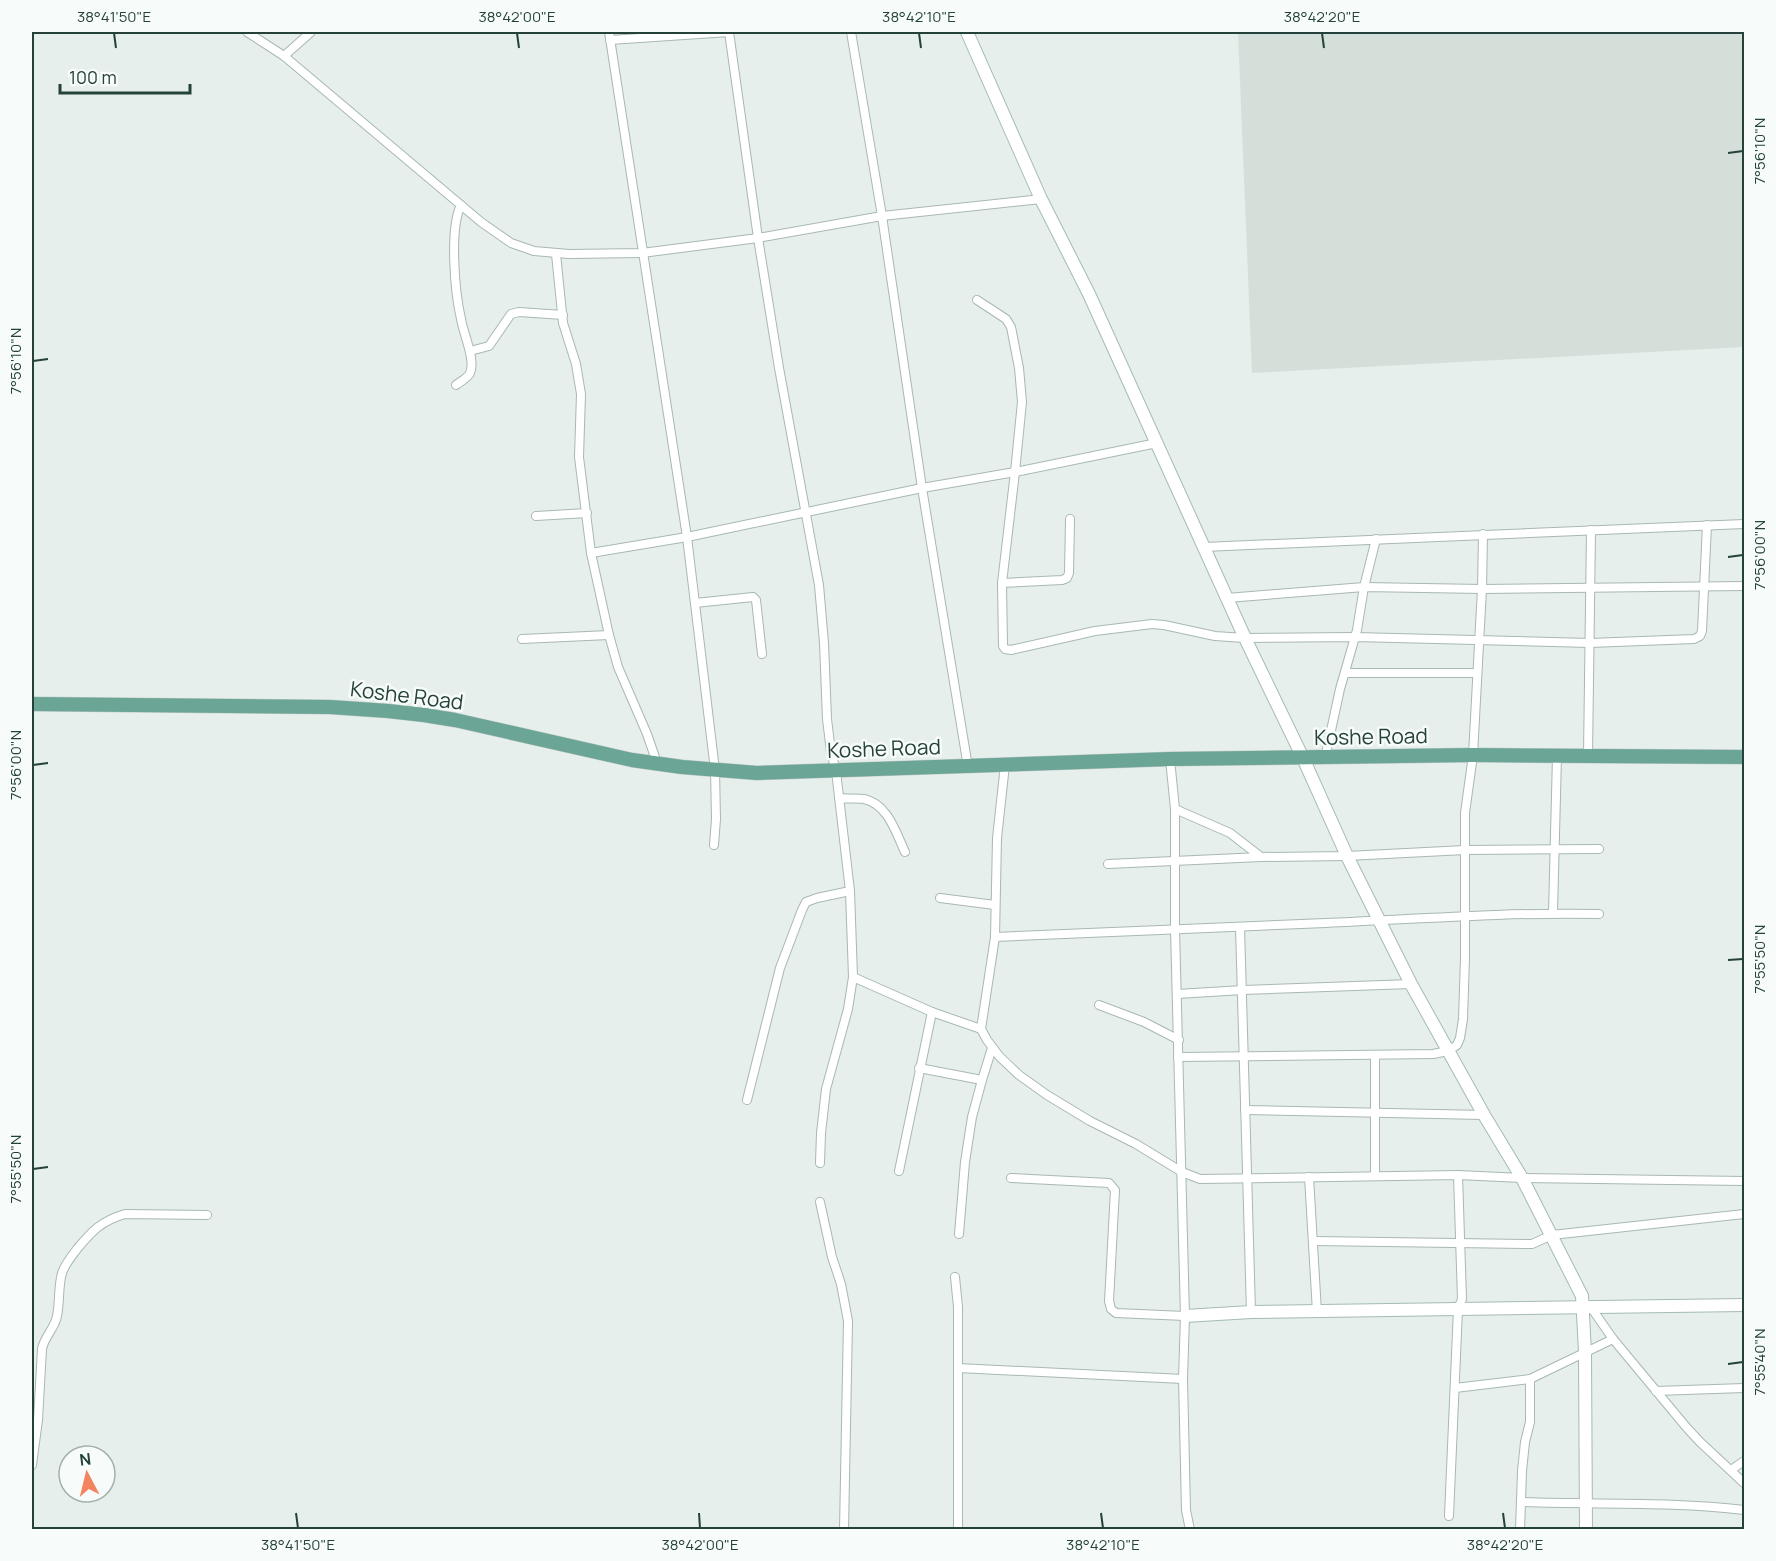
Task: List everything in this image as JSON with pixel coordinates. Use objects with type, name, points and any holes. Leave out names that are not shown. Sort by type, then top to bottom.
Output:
[{"type":"main road","name":"Koshe Road","points":[[32,704],[330,707],[388,711],[437,717],[584,750],[657,763],[757,773],[1170,759],[1473,755],[1744,757]]},
{"type":"street","points":[[247,32],[284,56],[461,205],[511,243],[534,251],[556,254],[642,253],[758,238],[882,216],[1041,199]]},
{"type":"street","points":[[284,56],[310,32]]},
{"type":"street","points":[[714,845],[715,770],[687,537],[610,36],[729,32],[779,368],[819,585],[827,719],[836,771],[850,891],[853,977],[848,1009],[826,1089],[820,1163]]},
{"type":"street","points":[[852,32],[922,488],[968,766]]},
{"type":"street","points":[[967,32],[1041,199],[1089,294],[1245,638],[1347,856],[1412,984],[1484,1115],[1522,1178],[1586,1306],[1700,1442],[1744,1484]]},
{"type":"street","points":[[456,385],[471,371],[470,351],[459,310],[455,277],[455,224],[461,205]]},
{"type":"street","points":[[556,254],[563,323],[576,364],[581,394],[579,457],[591,554],[618,667],[657,763]]},
{"type":"street","points":[[977,300],[1006,319],[1011,327],[1021,386],[1022,402],[1002,583],[1003,646],[1005,649],[1011,650],[1095,631],[1152,624],[1215,636],[1245,638],[1590,643],[1695,639],[1702,631],[1707,525]]},
{"type":"street","points":[[470,351],[489,346],[511,314],[519,312],[562,315]]},
{"type":"street","points":[[591,554],[1157,443]]},
{"type":"street","points":[[536,516],[587,513]]},
{"type":"street","points":[[1002,583],[1067,578],[1070,519]]},
{"type":"street","points":[[1204,547],[1744,524]]},
{"type":"street","points":[[1588,755],[1591,530]]},
{"type":"street","points":[[1178,1057],[1433,1054],[1448,1051],[1457,1045],[1463,1019],[1465,813],[1473,755],[1483,534]]},
{"type":"street","points":[[1325,758],[1355,638],[1376,539]]},
{"type":"street","points":[[1227,598],[1364,587],[1482,589],[1744,586]]},
{"type":"street","points":[[695,603],[753,597],[756,600],[762,654]]},
{"type":"street","points":[[522,639],[609,635]]},
{"type":"street","points":[[1345,673],[1477,673]]},
{"type":"street","points":[[1553,913],[1557,756]]},
{"type":"street","points":[[1170,759],[1175,809],[1175,929],[1185,1316],[1183,1379],[1186,1510],[1190,1530]]},
{"type":"street","points":[[1005,765],[996,837],[995,937],[981,1029],[992,1048],[1018,1075],[1090,1121],[1136,1144],[1182,1172],[1200,1179],[1458,1175],[1744,1181]]},
{"type":"street","points":[[839,798],[865,799],[884,812],[892,823],[905,852]]},
{"type":"street","points":[[1175,809],[1230,833],[1261,857]]},
{"type":"street","points":[[1108,864],[1465,850],[1599,849]]},
{"type":"street","points":[[747,1100],[780,968],[802,910],[806,902],[850,891]]},
{"type":"street","points":[[939,898],[995,905]]},
{"type":"street","points":[[995,937],[1379,921],[1465,915],[1599,914]]},
{"type":"street","points":[[1240,927],[1251,1312]]},
{"type":"street","points":[[853,977],[932,1012],[981,1029]]},
{"type":"street","points":[[1177,994],[1412,984]]},
{"type":"street","points":[[1098,1005],[1144,1022],[1179,1040]]},
{"type":"street","points":[[899,1171],[932,1012]]},
{"type":"street","points":[[959,1234],[972,1117],[992,1048]]},
{"type":"street","points":[[1375,1056],[1375,1176]]},
{"type":"street","points":[[919,1068],[982,1080]]},
{"type":"street","points":[[1245,1110],[1484,1115]]},
{"type":"street","points":[[1449,1516],[1458,1309],[1462,1299],[1458,1175]]},
{"type":"street","points":[[1011,1178],[1109,1183],[1114,1190],[1109,1301],[1111,1309],[1116,1313],[1185,1316],[1251,1312],[1744,1305]]},
{"type":"street","points":[[1309,1178],[1317,1312]]},
{"type":"street","points":[[820,1202],[848,1321],[844,1530]]},
{"type":"street","points":[[32,1466],[38,1420],[43,1342],[54,1326],[61,1276],[72,1256],[94,1229],[114,1217],[125,1214],[207,1215]]},
{"type":"street","points":[[1313,1241],[1532,1244],[1552,1235],[1744,1214]]},
{"type":"street","points":[[955,1277],[958,1306],[957,1530]]},
{"type":"street","points":[[1586,1306],[1586,1530]]},
{"type":"street","points":[[1455,1388],[1530,1379],[1612,1339]]},
{"type":"street","points":[[958,1368],[1183,1379]]},
{"type":"street","points":[[1520,1530],[1525,1442],[1530,1422],[1530,1379]]},
{"type":"street","points":[[1656,1391],[1744,1388]]},
{"type":"street","points":[[1731,1470],[1744,1461]]},
{"type":"street","points":[[1521,1502],[1586,1505],[1687,1505],[1744,1510]]},
{"type":"shaded area","points":[[1238,32],[1744,32],[1744,347],[1252,373]]}]
